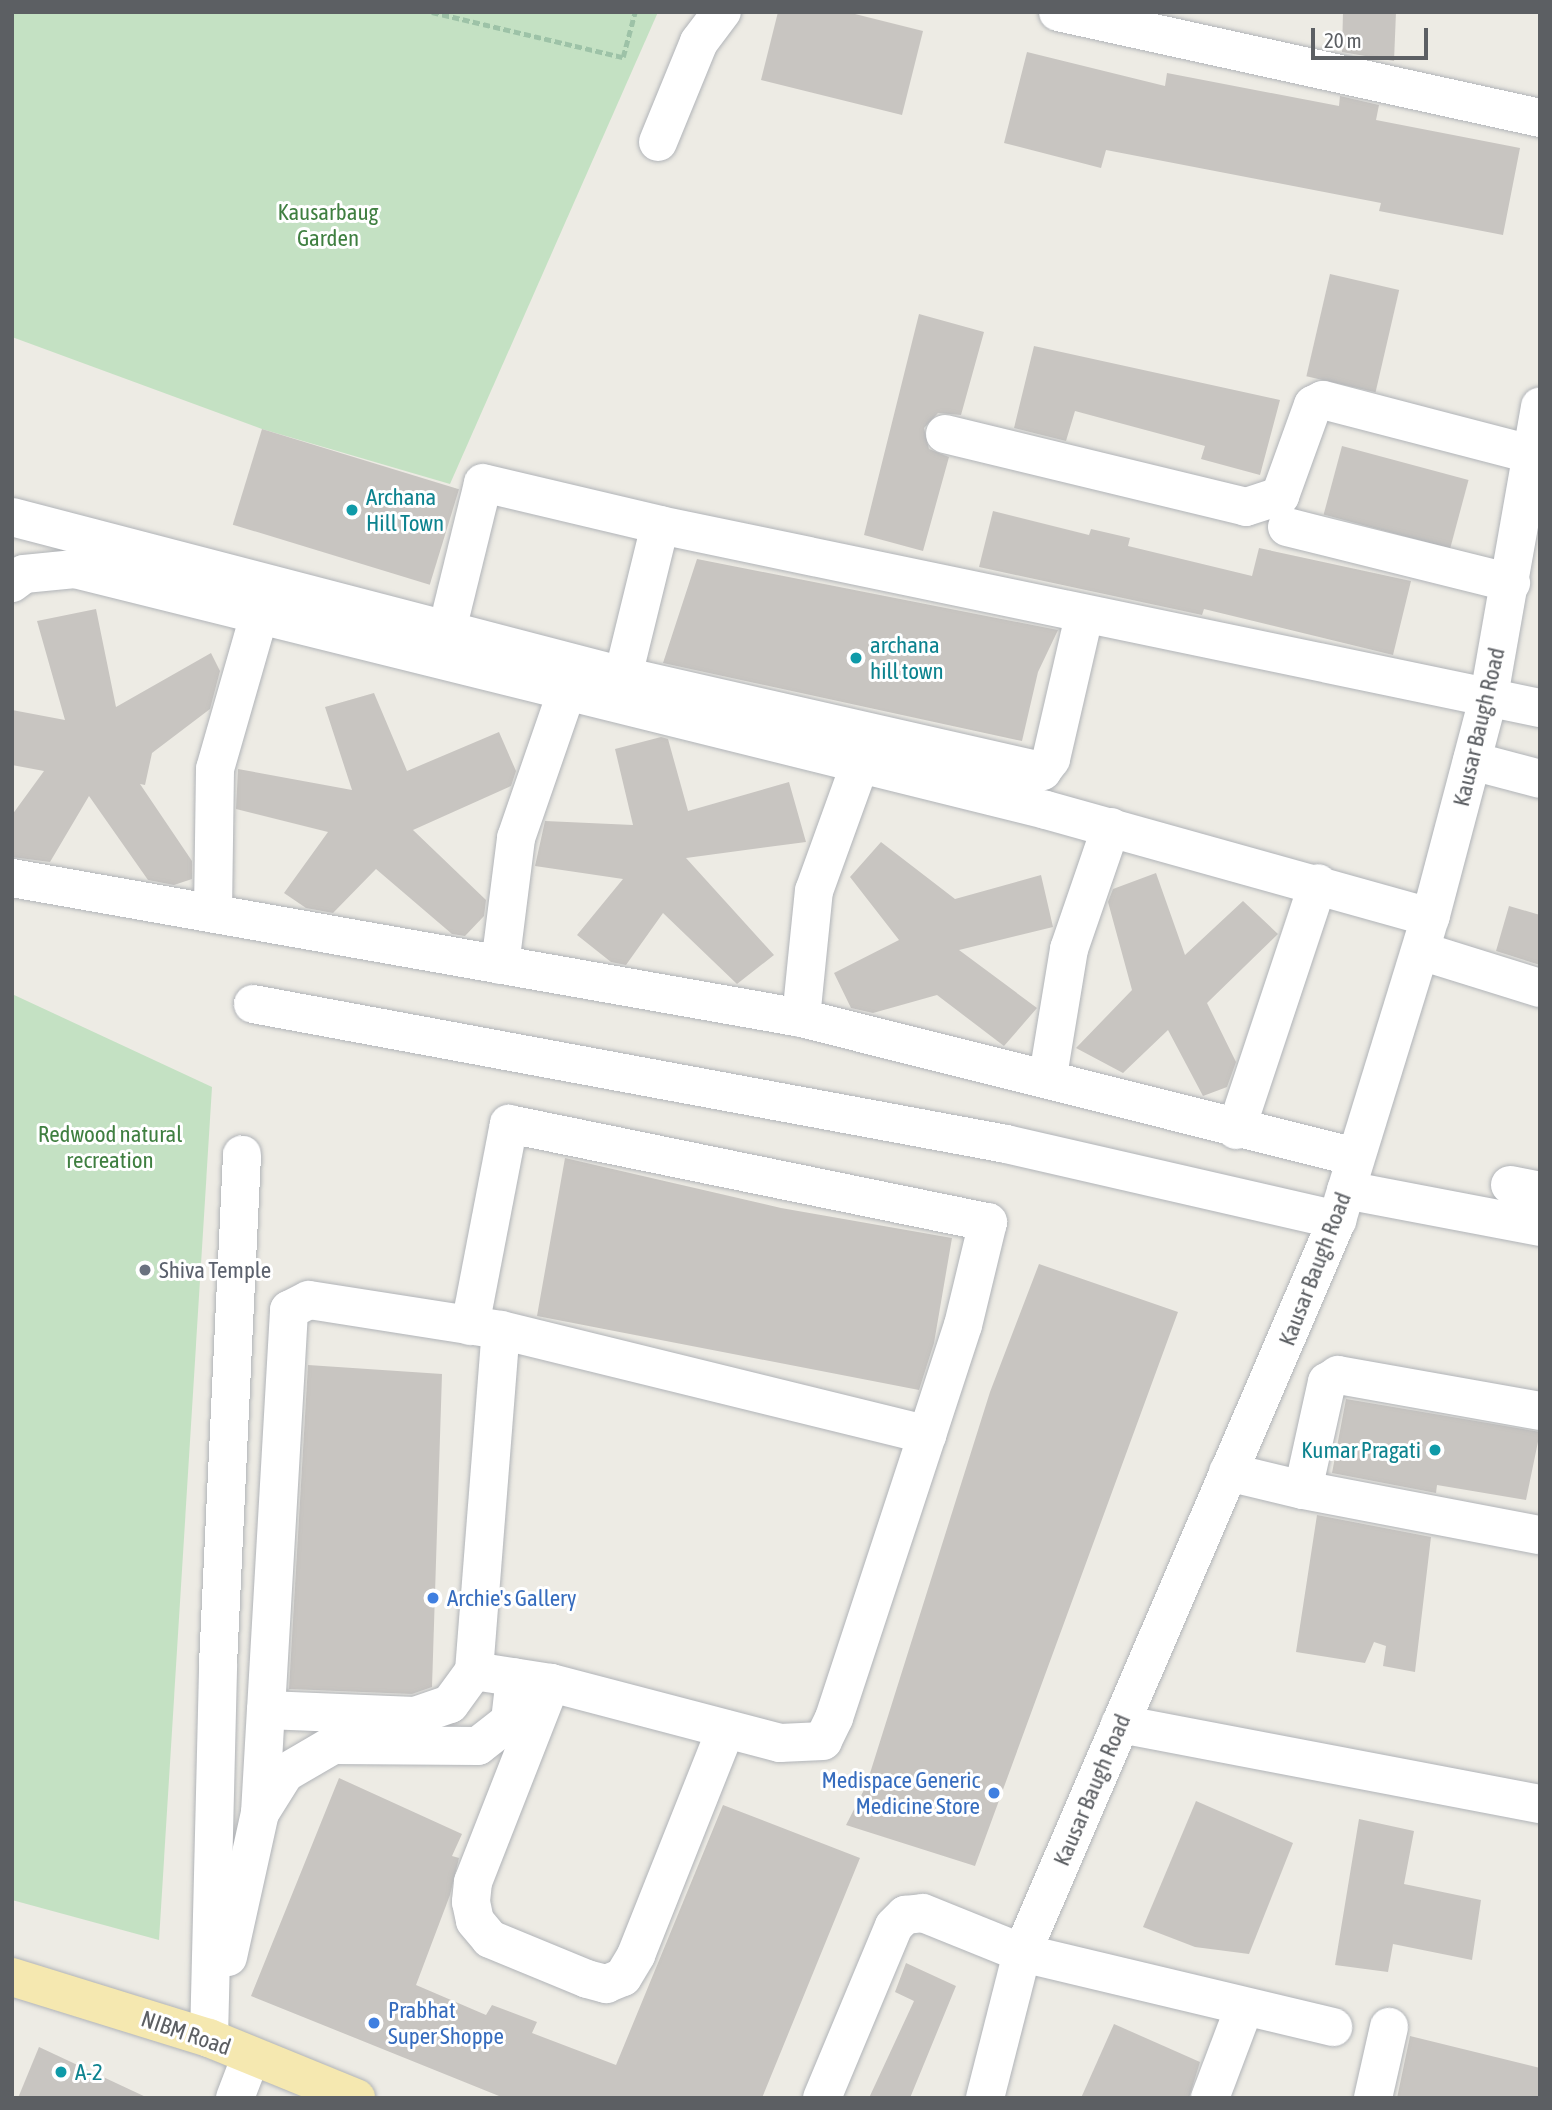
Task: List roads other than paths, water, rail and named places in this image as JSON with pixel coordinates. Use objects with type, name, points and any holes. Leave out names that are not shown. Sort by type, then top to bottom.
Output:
[{"type":"main road","name":"NIBM Road","points":[[12,1977],[209,2038],[356,2098]]},
{"type":"street","points":[[658,142],[699,42],[722,12]]},
{"type":"street","points":[[1058,12],[1137,21],[1540,118]]},
{"type":"street","points":[[945,434],[1246,507],[1280,496],[1313,405],[1323,400],[1535,469]]},
{"type":"street","name":"Kausar Baugh Road","points":[[985,2098],[1021,1953],[1121,1724],[1346,1189],[1425,934],[1489,696],[1535,469],[1540,406]]},
{"type":"street","points":[[447,630],[483,483],[660,525],[1083,616],[1540,708]]},
{"type":"street","points":[[12,517],[623,676],[1042,771],[1051,759],[1083,616]]},
{"type":"street","points":[[623,676],[660,525]]},
{"type":"street","points":[[1287,527],[1511,583]]},
{"type":"street","points":[[12,583],[24,574],[75,569],[1111,827],[1318,883],[1540,988]]},
{"type":"street","points":[[213,912],[215,769],[259,616]]},
{"type":"street","points":[[500,965],[516,838],[567,691]]},
{"type":"street","points":[[1472,761],[1540,779]]},
{"type":"street","points":[[801,1018],[814,891],[860,765]]},
{"type":"street","points":[[1048,1076],[1069,950],[1111,827]]},
{"type":"street","points":[[12,878],[801,1018],[1048,1076],[1236,1130],[1346,1189]]},
{"type":"street","points":[[1236,1130],[1318,883]]},
{"type":"street","points":[[253,1004],[1006,1144],[1346,1189],[1540,1227]]},
{"type":"street","points":[[266,1710],[415,1716],[450,1704],[474,1671],[486,1328],[509,1124],[988,1222],[927,1435],[823,1741],[780,1743],[533,1680],[474,1671]]},
{"type":"street","points":[[209,2038],[218,1664],[242,1155]]},
{"type":"street","points":[[209,2038],[260,1813],[289,1310],[309,1300],[486,1328],[927,1435]]},
{"type":"street","points":[[1303,1490],[1327,1382],[1338,1375],[1540,1411]]},
{"type":"street","points":[[1228,1472],[1303,1490],[1540,1535]]},
{"type":"street","points":[[260,1813],[285,1773],[333,1745],[478,1746],[510,1721],[533,1680]]},
{"type":"street","points":[[533,1680],[472,1882],[471,1902],[475,1921],[490,1939],[587,1979],[606,1984],[623,1977],[636,1955],[726,1729]]},
{"type":"street","points":[[1121,1724],[1540,1804]]},
{"type":"street","points":[[822,2098],[894,1926],[905,1914],[923,1913],[1021,1953],[1333,2027]]},
{"type":"street","points":[[1210,2098],[1244,2008]]},
{"type":"street","points":[[1373,2098],[1389,2027]]},
{"type":"street","points":[[235,2098],[251,2056]]},
{"type":"place","name":"Archana Hill Town","points":[[352,510]]},
{"type":"place","name":"archana hill town","points":[[856,658]]},
{"type":"place","name":"Shiva Temple","points":[[145,1270]]},
{"type":"place","name":"Kumar Pragati","points":[[1435,1450]]},
{"type":"place","name":"Archie's Gallery","points":[[433,1598]]},
{"type":"place","name":"Medispace Generic Medicine Store","points":[[994,1793]]},
{"type":"place","name":"Prabhat Super Shoppe","points":[[374,2023]]},
{"type":"place","name":"A-2","points":[[61,2072]]},
{"type":"park label","name":"Kausarbaug Garden","points":[[328,225]]},
{"type":"park label","name":"Redwood natural recreation","points":[[110,1147]]}]
